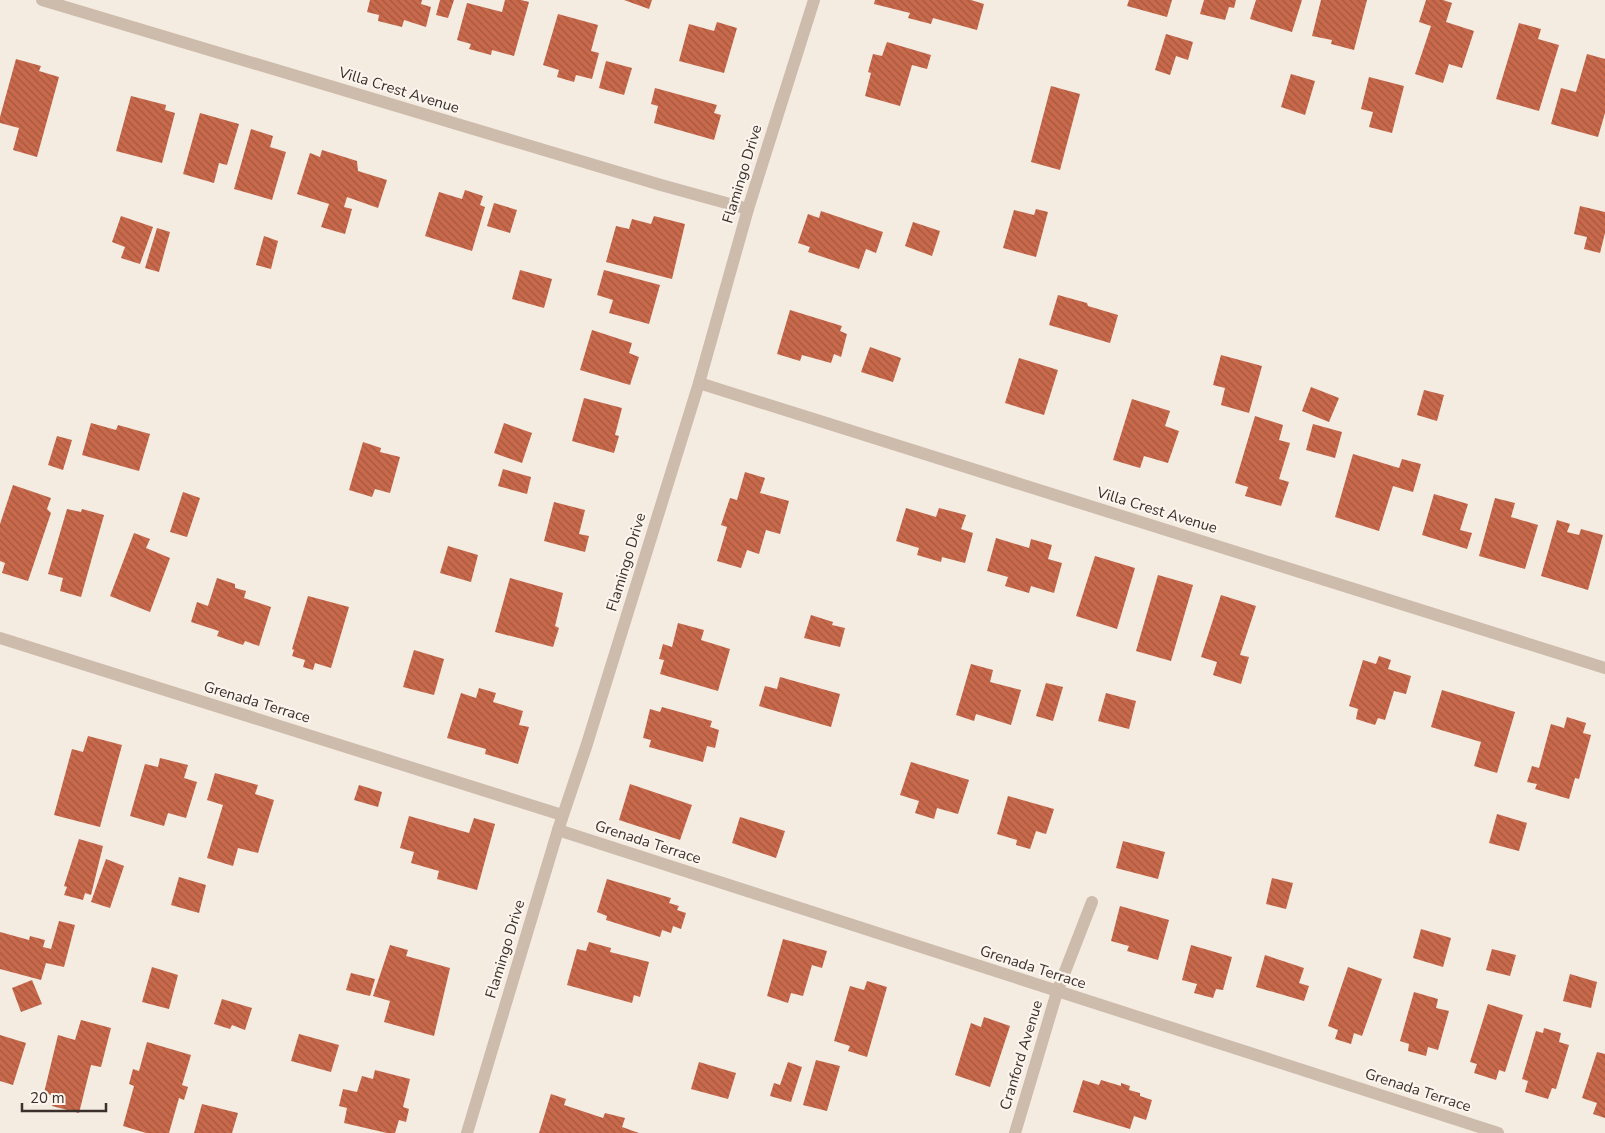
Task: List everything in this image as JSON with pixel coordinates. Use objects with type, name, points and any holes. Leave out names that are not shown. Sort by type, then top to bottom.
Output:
[{"type":"street","name":"Villa Crest Avenue","points":[[42,0],[661,186],[748,210]]},
{"type":"street","name":"Flamingo Drive","points":[[467,1133],[562,816],[586,747],[699,383],[748,210],[814,0]]},
{"type":"street","name":"Villa Crest Avenue","points":[[699,383],[1605,668]]},
{"type":"street","name":"Grenada Terrace","points":[[0,638],[562,816]]},
{"type":"street","name":"Grenada Terrace","points":[[558,830],[1498,1133]]},
{"type":"street","name":"Cranford Avenue","points":[[1015,1133],[1057,992],[1092,902]]},
{"type":"building","points":[[370,0],[422,0],[421,4],[431,7],[426,27],[404,20],[402,27],[378,21],[379,15],[367,12]]},
{"type":"building","points":[[440,0],[454,0],[448,18],[436,15]]},
{"type":"building","points":[[505,0],[529,2],[514,56],[492,50],[491,55],[469,49],[471,44],[457,40],[467,3],[502,12]]},
{"type":"building","points":[[624,0],[652,0],[649,9]]},
{"type":"building","points":[[875,0],[971,0],[984,4],[977,30],[933,18],[931,24],[908,18],[910,13],[874,4]]},
{"type":"building","points":[[1129,0],[1172,0],[1167,17],[1127,6]]},
{"type":"building","points":[[1204,0],[1236,0],[1234,8],[1229,7],[1225,20],[1200,14]]},
{"type":"building","points":[[1256,0],[1302,0],[1292,32],[1250,19]]},
{"type":"building","points":[[1321,0],[1367,0],[1354,50],[1331,44],[1332,40],[1312,36]]},
{"type":"building","points":[[1426,0],[1443,0],[1452,3],[1446,22],[1474,31],[1462,68],[1449,64],[1443,83],[1415,74],[1431,26],[1419,22]]},
{"type":"building","points":[[558,14],[598,25],[591,51],[599,53],[592,79],[576,75],[574,82],[557,77],[559,70],[543,65]]},
{"type":"building","points":[[717,22],[737,28],[724,73],[679,61],[689,24],[714,31]]},
{"type":"building","points":[[1519,23],[1541,29],[1538,39],[1559,45],[1539,111],[1496,99]]},
{"type":"building","points":[[1166,34],[1193,42],[1188,60],[1176,56],[1170,75],[1155,70]]},
{"type":"building","points":[[887,42],[931,55],[927,69],[912,65],[900,106],[865,96],[871,73],[868,72],[873,54],[882,56]]},
{"type":"building","points":[[1587,54],[1605,59],[1605,113],[1598,137],[1551,124],[1561,88],[1576,92]]},
{"type":"building","points":[[16,59],[41,66],[39,71],[59,77],[37,157],[13,150],[19,128],[0,123]]},
{"type":"building","points":[[606,61],[632,68],[624,95],[599,88]]},
{"type":"building","points":[[1291,74],[1315,81],[1305,115],[1281,107]]},
{"type":"building","points":[[1369,77],[1404,86],[1392,133],[1369,127],[1373,112],[1361,109]]},
{"type":"building","points":[[1051,86],[1080,94],[1060,170],[1031,162]]},
{"type":"building","points":[[655,88],[717,105],[714,113],[721,115],[714,140],[654,123],[658,106],[651,104]]},
{"type":"building","points":[[131,96],[166,105],[165,110],[175,113],[162,163],[116,151]]},
{"type":"building","points":[[200,113],[239,124],[227,165],[219,163],[214,183],[183,174]]},
{"type":"building","points":[[251,129],[273,136],[270,147],[286,152],[272,200],[234,189]]},
{"type":"building","points":[[322,150],[357,161],[358,171],[387,180],[378,208],[347,197],[344,207],[352,209],[345,234],[321,227],[329,204],[297,194],[310,153],[320,157]]},
{"type":"building","points":[[465,190],[483,196],[480,205],[485,207],[472,251],[425,236],[439,192],[462,199]]},
{"type":"building","points":[[494,203],[517,210],[510,233],[487,226]]},
{"type":"building","points":[[1580,206],[1605,212],[1605,233],[1600,253],[1584,249],[1587,237],[1574,234]]},
{"type":"building","points":[[1036,209],[1048,212],[1036,257],[1003,248],[1014,210],[1034,215]]},
{"type":"building","points":[[821,211],[883,232],[876,253],[866,249],[859,269],[808,252],[810,247],[798,243],[808,214],[819,218]]},
{"type":"building","points":[[121,216],[153,227],[140,264],[121,258],[125,247],[112,242]]},
{"type":"building","points":[[654,216],[685,224],[672,279],[606,262],[616,226],[629,229],[632,219],[651,224]]},
{"type":"building","points":[[913,222],[940,231],[932,256],[905,246]]},
{"type":"building","points":[[157,228],[170,232],[159,272],[145,268]]},
{"type":"building","points":[[264,236],[278,241],[271,269],[256,265]]},
{"type":"building","points":[[520,270],[552,279],[544,308],[512,299]]},
{"type":"building","points":[[604,270],[660,285],[649,324],[609,313],[613,300],[597,295]]},
{"type":"building","points":[[1058,295],[1087,303],[1088,306],[1118,315],[1110,343],[1049,325]]},
{"type":"building","points":[[790,310],[842,326],[840,331],[847,334],[841,357],[834,354],[831,363],[802,355],[800,361],[777,354]]},
{"type":"building","points":[[592,330],[632,343],[629,353],[639,357],[630,385],[580,370]]},
{"type":"building","points":[[870,347],[901,358],[893,382],[861,372]]},
{"type":"building","points":[[1221,355],[1262,366],[1249,413],[1221,405],[1225,388],[1213,385]]},
{"type":"building","points":[[1019,358],[1058,370],[1044,415],[1005,403]]},
{"type":"building","points":[[1311,387],[1339,398],[1329,422],[1302,411]]},
{"type":"building","points":[[1424,390],[1444,395],[1437,421],[1417,415]]},
{"type":"building","points":[[584,398],[622,408],[615,435],[619,436],[614,453],[572,441]]},
{"type":"building","points":[[1132,399],[1170,411],[1165,426],[1179,431],[1168,463],[1144,456],[1140,468],[1113,460]]},
{"type":"building","points":[[1255,416],[1283,425],[1279,440],[1290,443],[1279,479],[1289,482],[1281,506],[1245,496],[1248,487],[1235,483]]},
{"type":"building","points":[[91,423],[116,430],[118,425],[150,434],[139,471],[82,455]]},
{"type":"building","points":[[504,423],[532,433],[522,463],[494,453]]},
{"type":"building","points":[[1313,424],[1342,432],[1335,458],[1306,450]]},
{"type":"building","points":[[57,436],[72,440],[63,470],[48,465]]},
{"type":"building","points":[[363,442],[381,448],[380,452],[400,457],[390,493],[375,489],[372,497],[349,490]]},
{"type":"building","points":[[1353,454],[1399,468],[1402,459],[1421,464],[1413,492],[1393,486],[1379,531],[1335,517]]},
{"type":"building","points":[[503,469],[531,477],[527,494],[498,486]]},
{"type":"building","points":[[745,472],[765,478],[760,493],[789,501],[780,534],[766,530],[759,554],[747,550],[741,568],[717,561],[727,527],[721,525],[730,498],[737,500]]},
{"type":"building","points":[[13,485],[51,498],[47,509],[51,513],[28,581],[2,573],[5,563],[0,561],[0,524]]},
{"type":"building","points":[[183,492],[200,498],[187,537],[170,532]]},
{"type":"building","points":[[1434,494],[1468,504],[1460,530],[1472,533],[1467,549],[1422,535]]},
{"type":"building","points":[[1495,498],[1515,503],[1511,517],[1538,525],[1525,569],[1479,556]]},
{"type":"building","points":[[554,502],[585,510],[579,534],[589,536],[585,552],[544,541]]},
{"type":"building","points":[[906,508],[936,517],[939,508],[966,515],[961,529],[973,533],[965,563],[942,557],[941,562],[917,555],[919,548],[896,541]]},
{"type":"building","points":[[67,509],[81,512],[82,509],[104,515],[81,597],[60,591],[63,578],[48,574]]},
{"type":"building","points":[[1557,520],[1570,524],[1567,532],[1579,535],[1581,529],[1603,535],[1588,590],[1541,576]]},
{"type":"building","points":[[134,533],[150,539],[146,548],[170,558],[150,612],[110,596]]},
{"type":"building","points":[[996,538],[1029,548],[1031,539],[1052,545],[1048,559],[1062,563],[1054,593],[1031,586],[1029,593],[1005,586],[1008,577],[987,571]]},
{"type":"building","points":[[448,546],[478,555],[471,582],[440,573]]},
{"type":"building","points":[[1095,556],[1135,568],[1117,629],[1076,616]]},
{"type":"building","points":[[1158,575],[1193,585],[1171,661],[1136,651]]},
{"type":"building","points":[[217,578],[235,584],[235,588],[246,591],[244,598],[271,607],[259,646],[245,641],[243,645],[217,636],[219,631],[191,622],[197,602],[208,606]]},
{"type":"building","points":[[510,578],[563,593],[555,626],[559,628],[553,647],[495,632]]},
{"type":"building","points":[[1221,595],[1256,606],[1240,655],[1249,657],[1241,684],[1213,675],[1217,662],[1201,657]]},
{"type":"building","points":[[308,596],[349,607],[331,668],[315,663],[313,670],[303,667],[305,660],[292,656],[294,650],[292,649]]},
{"type":"building","points":[[811,615],[833,622],[832,625],[845,628],[840,647],[804,638]]},
{"type":"building","points":[[678,623],[704,630],[701,640],[730,649],[718,691],[660,674],[664,660],[659,659],[663,644],[672,647]]},
{"type":"building","points":[[414,650],[444,659],[434,695],[403,687]]},
{"type":"building","points":[[1379,656],[1391,660],[1388,669],[1411,676],[1406,694],[1394,691],[1385,720],[1378,718],[1375,725],[1356,719],[1358,709],[1349,706],[1363,660],[1376,664]]},
{"type":"building","points":[[971,664],[993,670],[990,682],[1021,690],[1011,725],[976,714],[974,721],[956,715]]},
{"type":"building","points":[[780,677],[840,694],[831,727],[759,706],[765,686],[777,689]]},
{"type":"building","points":[[1046,683],[1063,687],[1053,721],[1036,716]]},
{"type":"building","points":[[479,688],[496,693],[493,702],[523,711],[519,725],[529,727],[518,764],[485,754],[486,749],[447,738],[461,693],[476,698]]},
{"type":"building","points":[[1442,690],[1515,712],[1497,773],[1474,766],[1481,742],[1431,727]]},
{"type":"building","points":[[1106,693],[1136,701],[1129,729],[1098,721]]},
{"type":"building","points":[[662,707],[712,721],[710,727],[719,730],[715,748],[707,746],[703,762],[649,747],[651,740],[643,738],[650,709],[660,712]]},
{"type":"building","points":[[1567,717],[1586,723],[1583,733],[1591,735],[1579,779],[1575,778],[1569,799],[1535,789],[1537,784],[1527,782],[1532,766],[1539,768],[1551,724],[1564,728]]},
{"type":"building","points":[[88,736],[122,745],[100,827],[54,815],[72,749],[83,752]]},
{"type":"building","points":[[160,758],[188,765],[184,778],[197,782],[186,818],[168,813],[164,826],[130,816],[145,764],[158,767]]},
{"type":"building","points":[[911,762],[969,780],[958,814],[937,808],[934,819],[915,813],[919,801],[900,795]]},
{"type":"building","points":[[215,773],[258,785],[255,794],[274,800],[258,853],[238,848],[233,866],[207,858],[223,805],[207,800]]},
{"type":"building","points":[[630,784],[692,805],[680,840],[619,820]]},
{"type":"building","points":[[359,785],[382,792],[378,807],[354,800]]},
{"type":"building","points":[[1008,796],[1054,809],[1046,834],[1036,831],[1030,849],[1016,845],[1017,840],[997,834]]},
{"type":"building","points":[[1497,814],[1527,823],[1519,851],[1489,843]]},
{"type":"building","points":[[409,816],[469,833],[474,818],[495,824],[477,890],[437,879],[439,871],[411,863],[414,852],[400,848]]},
{"type":"building","points":[[740,817],[785,831],[776,858],[732,843]]},
{"type":"building","points":[[79,839],[103,846],[91,895],[85,893],[83,900],[64,895],[67,887],[64,886]]},
{"type":"building","points":[[1123,841],[1165,852],[1158,879],[1116,868]]},
{"type":"building","points":[[106,859],[124,866],[110,908],[91,902]]},
{"type":"building","points":[[179,877],[206,885],[199,913],[171,905]]},
{"type":"building","points":[[1272,878],[1293,883],[1286,909],[1266,904]]},
{"type":"building","points":[[607,879],[671,898],[669,903],[679,906],[677,910],[686,913],[681,929],[673,926],[671,933],[662,930],[660,937],[606,920],[607,916],[597,912]]},
{"type":"building","points":[[1120,906],[1169,920],[1158,960],[1127,951],[1129,946],[1111,941]]},
{"type":"building","points":[[59,921],[75,925],[64,967],[46,963],[41,980],[0,969],[0,932],[29,940],[30,936],[45,940],[43,947],[51,949]]},
{"type":"building","points":[[1421,929],[1451,938],[1443,967],[1413,958]]},
{"type":"building","points":[[783,939],[827,951],[822,968],[812,965],[803,996],[791,993],[788,1003],[767,996]]},
{"type":"building","points":[[589,942],[611,948],[610,952],[649,962],[640,997],[634,995],[632,1003],[567,985],[577,949],[586,951]]},
{"type":"building","points":[[390,945],[408,950],[406,956],[450,968],[434,1036],[384,1022],[390,1001],[373,996]]},
{"type":"building","points":[[1191,945],[1232,957],[1223,990],[1216,989],[1213,998],[1194,993],[1197,984],[1182,980]]},
{"type":"building","points":[[1492,949],[1516,955],[1510,976],[1486,970]]},
{"type":"building","points":[[1265,955],[1304,968],[1299,983],[1309,986],[1304,1001],[1256,987]]},
{"type":"building","points":[[152,967],[178,975],[169,1009],[142,1002]]},
{"type":"building","points":[[1348,967],[1382,979],[1362,1036],[1354,1033],[1351,1044],[1335,1039],[1338,1030],[1328,1026]]},
{"type":"building","points":[[351,973],[375,979],[370,996],[346,990]]},
{"type":"building","points":[[1570,974],[1597,982],[1591,1008],[1563,1001]]},
{"type":"building","points":[[32,980],[42,1004],[21,1012],[12,988]]},
{"type":"building","points":[[867,981],[887,987],[867,1057],[848,1051],[850,1046],[834,1041],[850,986],[864,990]]},
{"type":"building","points":[[1414,992],[1438,999],[1436,1008],[1449,1011],[1438,1050],[1428,1047],[1426,1056],[1408,1051],[1409,1044],[1400,1041]]},
{"type":"building","points":[[222,999],[252,1008],[245,1030],[232,1025],[230,1029],[214,1024]]},
{"type":"building","points":[[1488,1004],[1523,1015],[1505,1072],[1499,1070],[1496,1080],[1474,1073],[1477,1064],[1470,1062]]},
{"type":"building","points":[[984,1017],[1010,1026],[990,1087],[955,1075],[971,1023],[981,1027]]},
{"type":"building","points":[[81,1020],[111,1028],[101,1067],[91,1065],[79,1113],[52,1106],[55,1096],[44,1093],[58,1035],[75,1040]]},
{"type":"building","points":[[1544,1028],[1561,1033],[1559,1042],[1569,1045],[1556,1089],[1552,1088],[1548,1099],[1525,1092],[1528,1081],[1522,1079],[1536,1031],[1543,1033]]},
{"type":"building","points":[[299,1034],[339,1045],[331,1072],[291,1061]]},
{"type":"building","points":[[0,1035],[26,1043],[13,1085],[0,1081]]},
{"type":"building","points":[[147,1042],[191,1055],[182,1085],[188,1087],[184,1100],[179,1098],[169,1133],[146,1133],[123,1126],[134,1086],[129,1084],[133,1069],[139,1071]]},
{"type":"building","points":[[1597,1052],[1605,1054],[1605,1118],[1593,1114],[1597,1103],[1582,1098]]},
{"type":"building","points":[[816,1060],[840,1066],[827,1111],[803,1105]]},
{"type":"building","points":[[699,1062],[736,1073],[728,1099],[691,1089]]},
{"type":"building","points":[[788,1062],[802,1067],[791,1102],[770,1096],[774,1083],[780,1085]]},
{"type":"building","points":[[375,1070],[410,1079],[403,1107],[409,1109],[406,1122],[399,1120],[395,1133],[387,1133],[344,1123],[347,1108],[339,1106],[343,1089],[357,1092],[362,1076],[373,1079]]},
{"type":"building","points":[[1083,1080],[1099,1085],[1101,1080],[1121,1086],[1121,1083],[1130,1086],[1129,1090],[1140,1093],[1140,1096],[1152,1100],[1146,1120],[1134,1116],[1130,1129],[1073,1112]]},
{"type":"building","points":[[551,1094],[566,1099],[564,1105],[603,1118],[605,1113],[625,1118],[622,1127],[639,1133],[539,1133]]},
{"type":"building","points":[[202,1104],[238,1113],[232,1133],[194,1133]]}]
